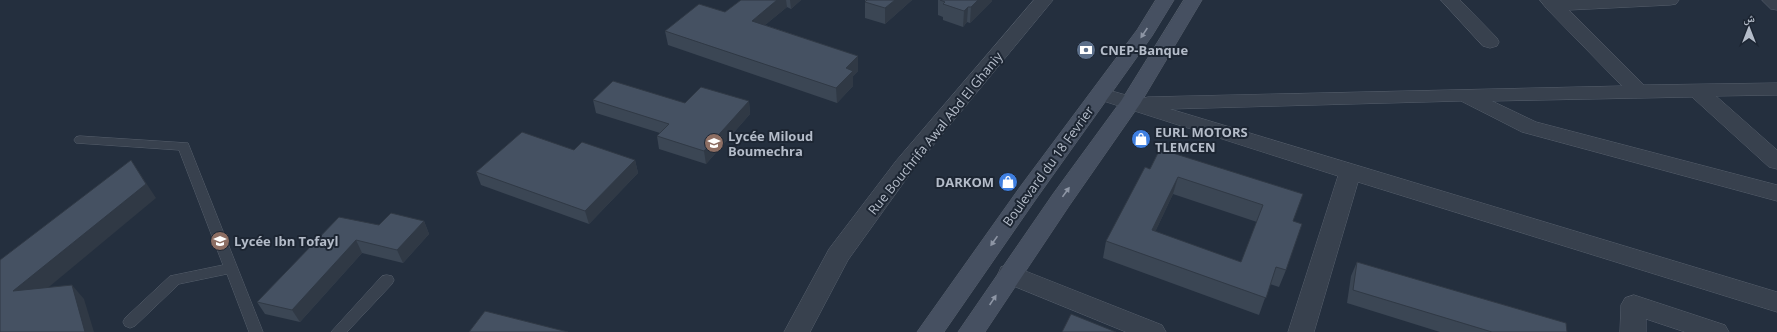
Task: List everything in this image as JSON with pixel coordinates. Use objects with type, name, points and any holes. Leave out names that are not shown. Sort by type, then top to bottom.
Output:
[{"type":"main road","name":"Boulevard du 18 Fevrier","points":[[930,332],[1028,193],[1145,32],[1165,0]]},
{"type":"main road","points":[[971,332],[1061,200],[1130,104],[1193,0]]},
{"type":"street","name":"Rue Bouchrifa Awal Abd El Ghaniy","points":[[797,332],[838,255],[904,166],[1044,0]]},
{"type":"street","points":[[1450,0],[1490,42]]},
{"type":"street","points":[[1551,2],[1670,0]]},
{"type":"street","points":[[1771,0],[1777,5]]},
{"type":"street","points":[[1551,2],[1639,92]]},
{"type":"street","points":[[1130,104],[1464,95],[1777,89]]},
{"type":"street","points":[[1698,91],[1777,162]]},
{"type":"street","points":[[1100,94],[1777,302]]},
{"type":"street","points":[[1464,95],[1529,128],[1777,193]]},
{"type":"street","points":[[1300,332],[1350,172]]},
{"type":"street","points":[[1010,274],[1153,332]]},
{"type":"street","points":[[1633,332],[1634,305],[1716,332]]},
{"type":"lane","points":[[80,140],[184,146],[256,332]]},
{"type":"lane","points":[[130,322],[175,280],[231,268]]},
{"type":"lane","points":[[338,332],[387,280]]},
{"type":"building","points":[[741,0],[777,0],[752,21],[858,56],[846,68],[853,71],[836,88],[665,31],[699,4],[725,12]]},
{"type":"building","points":[[867,0],[895,0],[885,8],[865,2]]},
{"type":"building","points":[[940,0],[978,0],[964,11],[943,4],[945,2]]},
{"type":"building","points":[[613,81],[685,103],[701,87],[749,101],[704,151],[657,136],[669,124],[593,100]]},
{"type":"building","points":[[522,132],[574,150],[582,142],[635,160],[585,211],[476,172]]},
{"type":"building","points":[[1160,149],[1303,194],[1293,221],[1302,224],[1286,270],[1276,267],[1266,298],[1106,241],[1145,167],[1150,169]],"holes":[[[1178,177],[1263,205],[1241,262],[1152,230]]]},
{"type":"building","points":[[131,160],[146,184],[13,291],[72,285],[85,332],[0,332],[0,260]]},
{"type":"building","points":[[391,213],[424,221],[397,250],[356,240],[292,310],[257,302],[339,217],[379,225]]},
{"type":"building","points":[[1357,262],[1566,323],[1567,332],[1492,332],[1353,290]]},
{"type":"building","points":[[485,311],[568,332],[469,332]]},
{"type":"building","points":[[1071,314],[1116,332],[1062,332]]},
{"type":"place","name":"CNEP-Banque","points":[[1086,50]]},
{"type":"place","name":"EURL MOTORS TLEMCEN","points":[[1141,139]]},
{"type":"place","name":"Lycée Miloud Boumechra","points":[[714,143]]},
{"type":"place","name":"DARKOM","points":[[1008,182]]},
{"type":"place","name":"Lycée Ibn Tofayl","points":[[220,241]]}]
